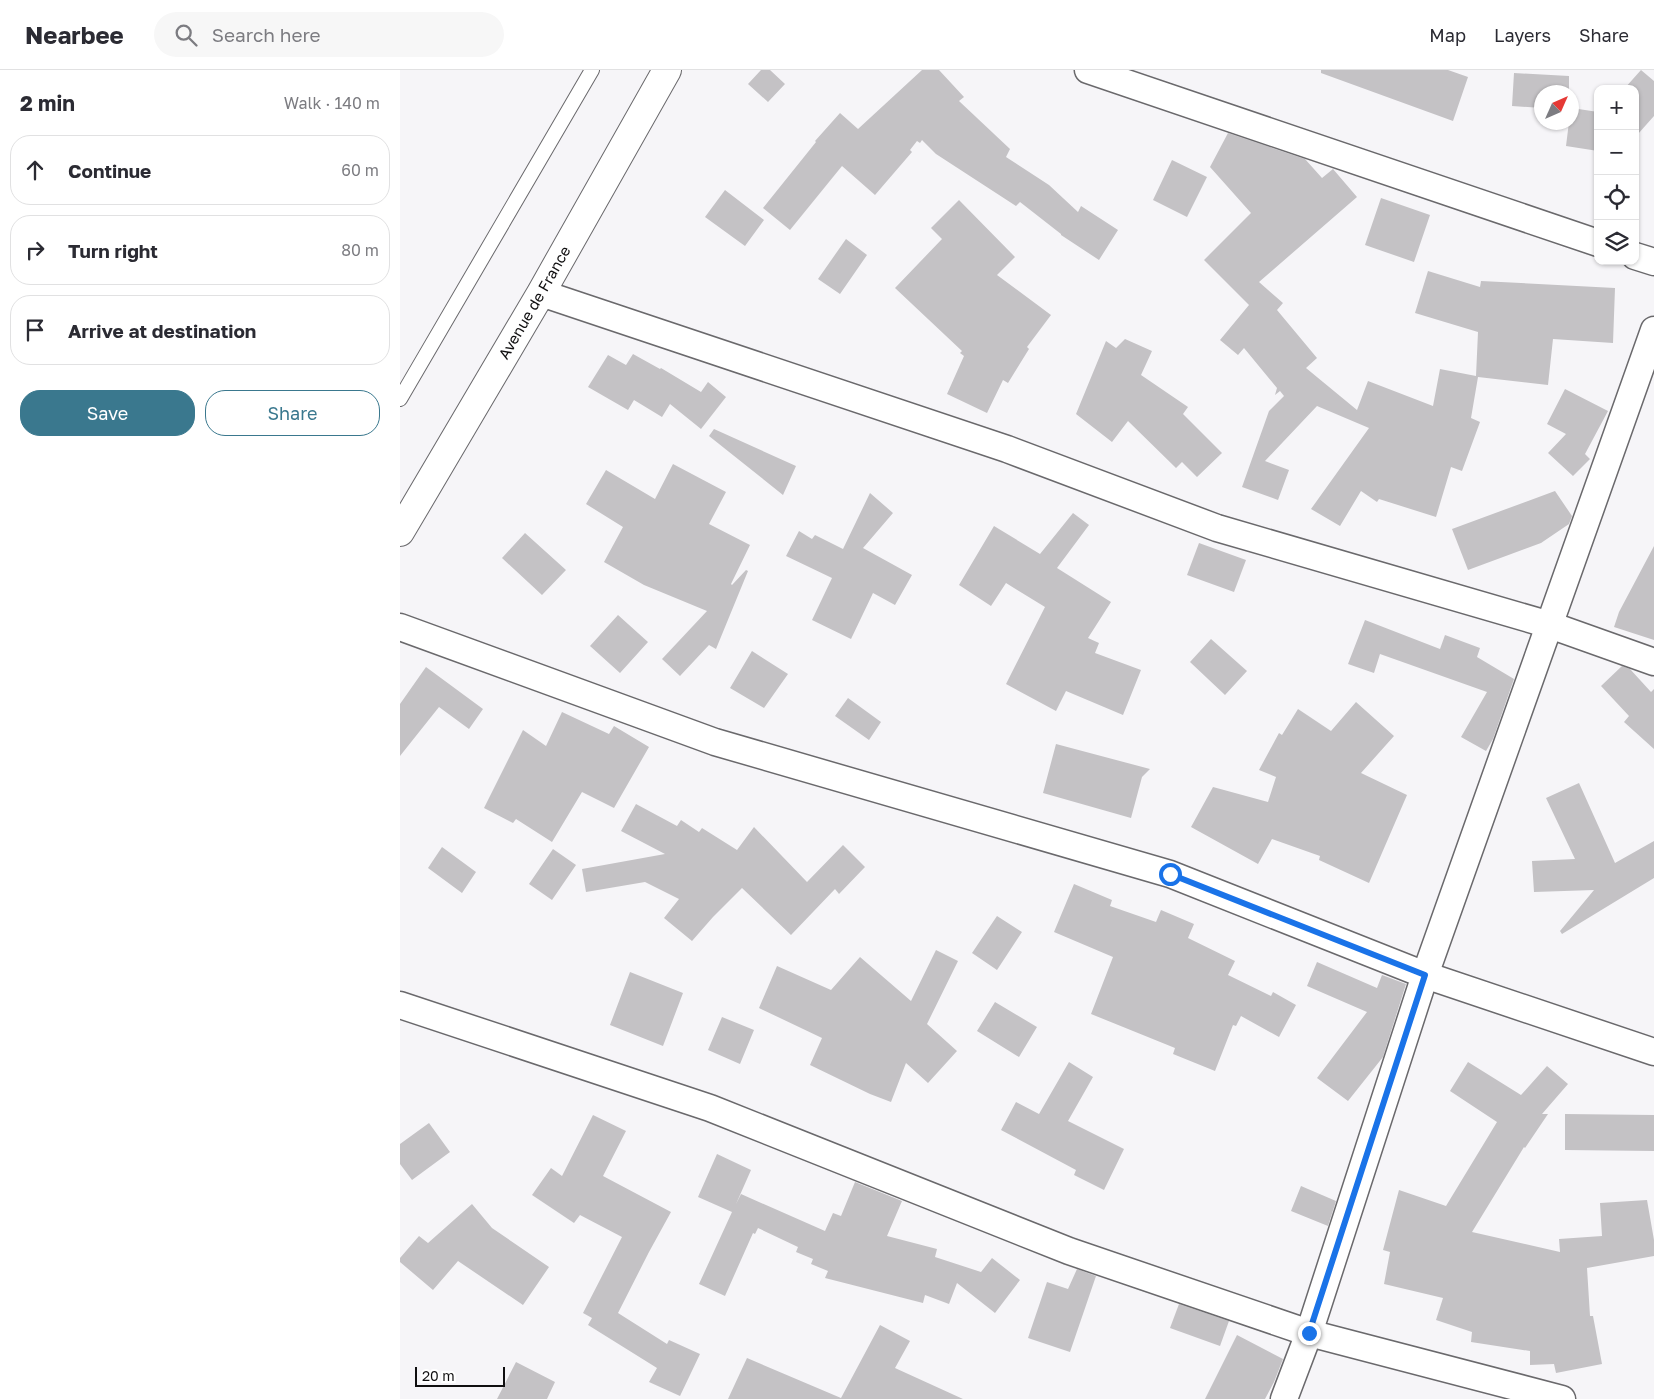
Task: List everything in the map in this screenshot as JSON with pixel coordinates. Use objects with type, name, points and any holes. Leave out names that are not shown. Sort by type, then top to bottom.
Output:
[{"type":"main road","name":"Avenue de France","points":[[400,532],[541,293],[667,70]]},
{"type":"street","points":[[1088,70],[1594,242]]},
{"type":"street","points":[[1639,257],[1654,262]]},
{"type":"street","points":[[541,293],[1007,449],[1217,528],[1550,625],[1654,662]]},
{"type":"street","points":[[1284,1399],[1309,1333],[1425,975],[1654,330]]},
{"type":"street","points":[[400,628],[715,742],[1170,874],[1425,975],[1654,1052]]},
{"type":"street","points":[[400,1005],[710,1108],[1069,1251],[1309,1333],[1562,1399]]},
{"type":"lane","points":[[400,399],[592,70]]},
{"type":"building","points":[[761,70],[770,70],[785,84],[768,102],[748,84]]},
{"type":"building","points":[[922,70],[939,70],[964,97],[959,101],[1010,149],[1006,157],[1049,185],[1078,212],[1081,206],[1118,230],[1099,260],[1061,235],[1020,202],[1016,206],[936,154],[922,140],[920,143],[917,141],[910,150],[912,152],[875,195],[842,166],[790,230],[763,208],[815,141],[840,113],[858,129]]},
{"type":"building","points":[[1321,70],[1448,70],[1468,77],[1453,121],[1321,73]]},
{"type":"building","points":[[1641,70],[1654,81],[1654,116],[1639,133],[1639,85],[1628,85]]},
{"type":"building","points":[[1514,73],[1569,76],[1569,85],[1534,85],[1534,107],[1512,106]]},
{"type":"building","points":[[1579,109],[1594,111],[1594,150],[1566,146],[1568,130],[1579,130]]},
{"type":"building","points":[[1228,133],[1305,159],[1322,178],[1333,169],[1357,197],[1259,282],[1283,303],[1277,310],[1317,358],[1306,368],[1357,410],[1368,381],[1433,406],[1440,369],[1476,376],[1478,332],[1415,313],[1428,271],[1480,287],[1481,281],[1615,288],[1613,343],[1553,339],[1548,385],[1478,377],[1471,418],[1480,422],[1462,471],[1451,467],[1436,517],[1379,499],[1377,502],[1361,491],[1340,526],[1311,509],[1369,428],[1317,406],[1265,461],[1289,470],[1278,500],[1242,487],[1269,411],[1284,396],[1280,391],[1275,395],[1277,388],[1244,348],[1238,355],[1220,340],[1249,305],[1204,260],[1251,213],[1210,167]]},
{"type":"building","points":[[1172,160],[1207,177],[1187,217],[1153,200]]},
{"type":"building","points":[[725,190],[764,220],[745,246],[705,217]]},
{"type":"building","points":[[1381,198],[1430,215],[1414,262],[1365,245]]},
{"type":"building","points":[[959,200],[1015,257],[997,275],[1051,315],[1027,347],[1029,349],[1008,383],[1003,380],[987,413],[947,394],[964,356],[960,353],[962,351],[895,288],[942,239],[931,228]]},
{"type":"building","points":[[846,239],[867,255],[840,294],[818,279]]},
{"type":"building","points":[[1125,339],[1152,351],[1141,375],[1188,407],[1183,414],[1222,453],[1197,477],[1182,462],[1176,468],[1128,421],[1112,442],[1076,414],[1106,341],[1116,348]]},
{"type":"building","points":[[633,354],[701,392],[708,382],[726,397],[701,429],[670,404],[662,417],[634,400],[628,410],[588,387],[608,355],[626,365]]},
{"type":"building","points":[[1565,389],[1608,411],[1585,454],[1590,459],[1573,476],[1548,453],[1566,434],[1547,424]]},
{"type":"building","points":[[714,429],[796,466],[783,495],[709,436]]},
{"type":"building","points":[[673,464],[726,492],[709,524],[750,545],[731,584],[746,570],[748,571],[716,649],[709,645],[680,676],[662,659],[707,611],[644,585],[604,562],[623,527],[586,504],[606,470],[655,499]]},
{"type":"building","points":[[1555,491],[1572,516],[1569,524],[1541,543],[1468,570],[1452,529]]},
{"type":"building","points":[[870,493],[893,513],[863,548],[912,575],[895,605],[873,593],[851,639],[812,620],[832,578],[786,556],[799,531],[812,539],[815,535],[843,549]]},
{"type":"building","points":[[1073,513],[1089,525],[1057,568],[1111,602],[1088,638],[1099,643],[1095,653],[1141,670],[1123,715],[1066,691],[1056,711],[1006,684],[1045,607],[1006,583],[991,606],[959,585],[994,526],[1040,554]]},
{"type":"building","points":[[525,533],[566,570],[542,595],[502,558]]},
{"type":"building","points":[[1199,543],[1246,560],[1234,592],[1187,575]]},
{"type":"building","points":[[1654,546],[1654,640],[1614,627],[1619,612]]},
{"type":"building","points":[[618,615],[648,642],[620,673],[590,646]]},
{"type":"building","points":[[1365,620],[1440,649],[1445,635],[1480,648],[1477,657],[1514,679],[1493,739],[1486,751],[1461,737],[1487,692],[1380,654],[1374,673],[1348,664]]},
{"type":"building","points":[[1211,639],[1247,671],[1225,695],[1190,662]]},
{"type":"building","points":[[752,651],[788,674],[764,708],[730,688]]},
{"type":"building","points":[[1622,666],[1630,669],[1651,692],[1654,689],[1654,749],[1624,722],[1629,716],[1601,686]]},
{"type":"building","points":[[426,667],[483,709],[469,729],[439,707],[400,756],[400,704]]},
{"type":"building","points":[[848,698],[881,722],[869,740],[835,716]]},
{"type":"building","points":[[1356,702],[1394,736],[1361,773],[1407,795],[1369,883],[1319,860],[1320,856],[1272,839],[1258,864],[1191,827],[1213,787],[1268,802],[1276,777],[1259,770],[1279,733],[1282,735],[1298,709],[1331,731]]},
{"type":"building","points":[[562,712],[609,734],[614,726],[649,747],[614,808],[582,792],[552,842],[516,819],[513,823],[484,808],[523,730],[546,746]]},
{"type":"building","points":[[1056,744],[1150,769],[1142,777],[1131,818],[1043,793]]},
{"type":"building","points":[[1579,783],[1615,863],[1654,841],[1654,878],[1562,934],[1560,931],[1594,890],[1534,892],[1532,861],[1575,859],[1546,798]]},
{"type":"building","points":[[636,804],[677,826],[681,820],[699,832],[702,828],[737,850],[754,827],[807,882],[843,845],[865,867],[839,894],[835,889],[791,935],[742,888],[692,941],[664,918],[679,899],[645,882],[586,892],[582,869],[665,854],[621,831]]},
{"type":"building","points":[[442,847],[476,872],[462,893],[428,868]]},
{"type":"building","points":[[553,849],[576,865],[552,900],[529,884]]},
{"type":"building","points":[[1074,884],[1112,900],[1110,906],[1156,922],[1161,910],[1194,924],[1188,938],[1235,961],[1228,975],[1271,996],[1273,992],[1296,1005],[1279,1037],[1241,1016],[1236,1026],[1233,1025],[1215,1071],[1173,1054],[1175,1048],[1091,1014],[1113,957],[1054,932]]},
{"type":"building","points":[[997,916],[1022,932],[997,970],[972,953]]},
{"type":"building","points":[[936,950],[958,961],[927,1024],[957,1051],[928,1083],[906,1063],[891,1102],[810,1065],[822,1038],[759,1008],[777,966],[831,990],[860,957],[911,1001]]},
{"type":"building","points":[[1317,962],[1377,988],[1382,975],[1406,984],[1383,1057],[1348,1101],[1317,1078],[1367,1012],[1307,986]]},
{"type":"building","points":[[630,972],[683,993],[663,1046],[610,1025]]},
{"type":"building","points":[[995,1002],[1037,1027],[1019,1057],[977,1031]]},
{"type":"building","points":[[722,1017],[754,1030],[740,1064],[708,1050]]},
{"type":"building","points":[[1069,1062],[1093,1077],[1068,1121],[1124,1149],[1104,1190],[1074,1175],[1076,1170],[1001,1130],[1016,1102],[1039,1114]]},
{"type":"building","points":[[1468,1062],[1521,1095],[1547,1066],[1568,1084],[1542,1114],[1548,1114],[1524,1147],[1472,1232],[1560,1252],[1559,1239],[1602,1236],[1600,1203],[1647,1200],[1654,1240],[1654,1256],[1587,1268],[1590,1316],[1593,1316],[1602,1364],[1556,1373],[1554,1364],[1530,1365],[1530,1351],[1471,1342],[1472,1332],[1436,1320],[1443,1298],[1384,1284],[1390,1252],[1383,1250],[1399,1190],[1446,1206],[1497,1122],[1450,1091]]},
{"type":"building","points":[[1565,1114],[1654,1115],[1654,1151],[1565,1150]]},
{"type":"building","points":[[593,1115],[626,1131],[603,1176],[671,1212],[618,1313],[667,1344],[669,1340],[700,1354],[680,1396],[649,1382],[657,1368],[588,1325],[592,1318],[583,1313],[622,1237],[580,1215],[574,1223],[532,1195],[551,1168],[562,1176]]},
{"type":"building","points":[[429,1123],[450,1152],[412,1180],[400,1164],[400,1144]]},
{"type":"building","points":[[717,1154],[751,1170],[736,1204],[741,1194],[825,1231],[833,1213],[841,1216],[855,1182],[902,1201],[887,1236],[937,1249],[935,1257],[981,1272],[992,1258],[1020,1280],[995,1313],[957,1283],[949,1304],[925,1295],[923,1303],[825,1278],[828,1271],[811,1264],[813,1259],[796,1252],[798,1247],[758,1228],[755,1234],[753,1233],[725,1296],[699,1284],[732,1212],[698,1197]]},
{"type":"building","points":[[1301,1186],[1336,1201],[1328,1226],[1291,1211]]},
{"type":"building","points":[[472,1204],[492,1228],[549,1267],[523,1305],[458,1261],[433,1290],[400,1262],[400,1258],[419,1236],[428,1243]]},
{"type":"building","points":[[1077,1269],[1096,1276],[1070,1352],[1028,1338],[1047,1282],[1068,1289]]},
{"type":"building","points":[[1179,1304],[1229,1321],[1220,1346],[1170,1328]]},
{"type":"building","points":[[880,1325],[910,1341],[895,1368],[963,1399],[728,1399],[747,1358],[841,1398]]},
{"type":"building","points":[[1237,1335],[1283,1359],[1274,1382],[1265,1399],[1205,1399]]},
{"type":"building","points":[[516,1362],[555,1382],[547,1399],[497,1399]]},
{"type":"route","points":[[1170,874],[1425,975],[1309,1333]]}]
